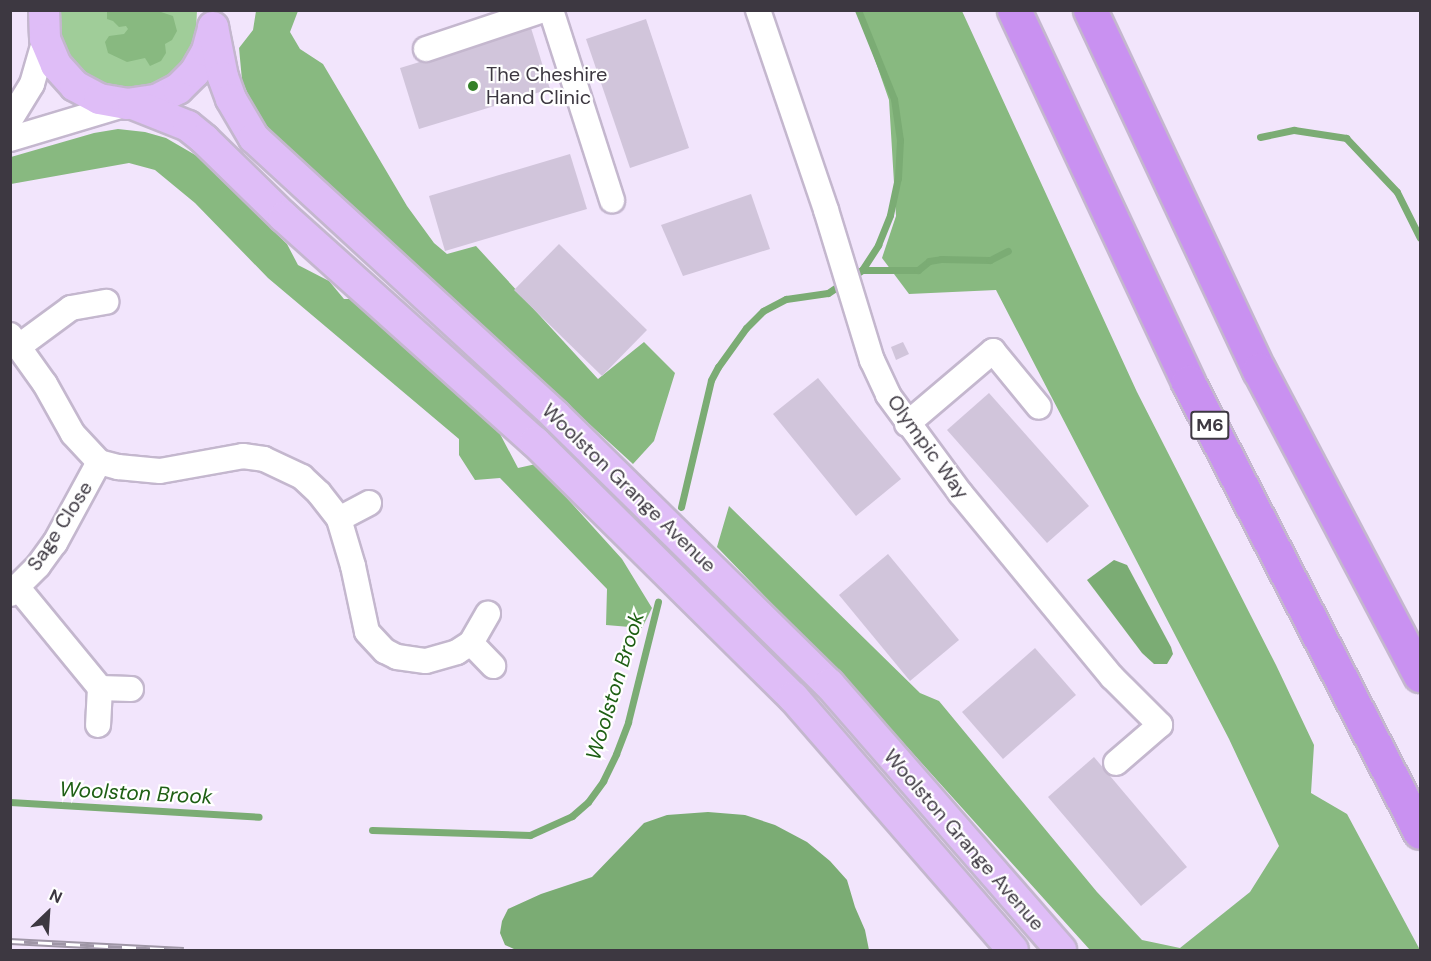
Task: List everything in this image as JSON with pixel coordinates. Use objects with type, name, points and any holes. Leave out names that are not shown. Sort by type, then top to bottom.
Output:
[{"type":"highway","name":"M6","points":[[1014,10],[1188,382],[1420,832]]},
{"type":"highway","points":[[1090,10],[1259,370],[1420,675]]},
{"type":"main road","points":[[42,22],[56,65],[75,86],[99,99],[130,104],[156,100],[171,92],[195,72],[207,51],[213,18]]},
{"type":"main road","name":"Woolston Grange Avenue","points":[[213,18],[223,77],[231,99],[254,138],[556,416],[829,684],[1061,951]]},
{"type":"main road","name":"Woolston Grange Avenue","points":[[130,104],[188,126],[204,139],[284,218],[535,442],[793,697],[1013,951]]},
{"type":"street","points":[[426,49],[543,10]]},
{"type":"street","points":[[551,10],[612,200]]},
{"type":"street","name":"Olympic Way","points":[[758,10],[826,210],[872,360],[888,395],[907,424],[961,494],[1112,677],[1160,726],[1116,763]]},
{"type":"street","points":[[10,120],[32,84],[42,22]]},
{"type":"street","points":[[10,140],[130,104]]},
{"type":"street","points":[[106,302],[68,299],[14,341],[45,384],[73,434],[99,462],[118,467],[160,471],[243,456],[264,459],[302,477],[319,493],[339,519],[354,566],[362,620],[367,632],[375,643],[397,657],[426,661],[457,652],[471,643],[488,613]]},
{"type":"street","points":[[907,424],[993,351],[1040,407]]},
{"type":"street","name":"Sage Close","points":[[99,462],[55,543],[38,566],[14,591],[100,688]]},
{"type":"street","points":[[339,519],[369,503]]},
{"type":"street","points":[[471,643],[493,666]]},
{"type":"street","points":[[98,725],[100,688],[131,688]]},
{"type":"shaded area","points":[[59,10],[197,10],[196,32],[185,59],[163,80],[131,89],[115,88],[85,74],[73,63],[59,34]]},
{"type":"shaded area","points":[[107,11],[158,11],[173,16],[177,31],[172,40],[165,44],[166,53],[161,61],[150,66],[145,58],[127,62],[108,53],[105,42],[109,36],[124,34],[128,29],[126,26],[119,27],[107,19]]},
{"type":"shaded area","points":[[256,11],[298,11],[290,32],[300,49],[323,64],[407,206],[434,243],[447,254],[476,246],[598,379],[644,342],[675,373],[654,441],[633,464],[275,137],[254,110],[242,80],[239,48],[253,30]]},
{"type":"shaded area","points":[[858,11],[962,11],[1137,392],[1276,665],[1314,745],[1311,793],[1347,814],[1420,950],[1090,950],[863,698],[717,547],[729,506],[920,693],[939,701],[1097,892],[1142,940],[1180,948],[1250,892],[1279,846],[1229,739],[996,290],[909,294],[882,258],[896,216],[889,100]]},
{"type":"shaded area","points":[[118,129],[145,132],[166,138],[197,156],[287,244],[298,265],[329,281],[344,299],[357,299],[479,409],[500,434],[518,468],[536,464],[622,559],[652,608],[642,628],[606,625],[607,589],[500,478],[475,480],[459,455],[459,439],[268,278],[195,203],[155,170],[129,163],[11,184],[11,157],[94,133]]},
{"type":"shaded area","points":[[1114,560],[1127,565],[1171,647],[1173,654],[1167,664],[1154,664],[1142,653],[1087,580]]},
{"type":"shaded area","points":[[708,812],[745,815],[775,825],[807,842],[830,861],[847,880],[865,930],[869,950],[516,950],[505,945],[500,933],[502,921],[508,909],[541,894],[592,877],[644,823],[667,815]]},
{"type":"building","points":[[646,19],[689,148],[630,168],[586,39]]},
{"type":"building","name":"The Cheshire Hand Clinic","points":[[531,28],[550,89],[419,129],[400,68]]},
{"type":"building","points":[[570,154],[587,209],[445,251],[429,196]]},
{"type":"building","points":[[751,194],[770,249],[683,276],[661,225]]},
{"type":"building","points":[[559,244],[647,330],[602,376],[514,290]]},
{"type":"building","points":[[903,342],[909,354],[896,360],[891,347]]},
{"type":"building","points":[[818,378],[901,479],[856,516],[773,414]]},
{"type":"building","points":[[989,393],[1089,506],[1047,543],[947,430]]},
{"type":"building","points":[[888,554],[959,640],[910,681],[839,595]]},
{"type":"building","points":[[1035,648],[1076,695],[1003,759],[962,712]]},
{"type":"building","points":[[1094,757],[1187,867],[1141,906],[1048,797]]},
{"type":"waterway","name":"Woolston Brook","points":[[681,507],[711,380],[718,367],[746,328],[763,311],[786,299],[828,293],[862,270],[878,245],[890,215],[898,178],[900,140],[894,99],[858,10]]},
{"type":"waterway","points":[[1260,137],[1294,130],[1346,138],[1397,192],[1420,238]]},
{"type":"waterway","points":[[862,270],[918,270],[929,261],[941,259],[990,260],[1008,251]]},
{"type":"waterway","name":"Woolston Brook","points":[[372,830],[530,835],[572,816],[588,802],[603,781],[616,754],[628,722],[658,602]]},
{"type":"waterway","name":"Woolston Brook","points":[[10,802],[259,817]]},
{"type":"railway","points":[[10,941],[184,950]]},
{"type":"place","name":"The Cheshire Hand Clinic","points":[[473,86]]}]
